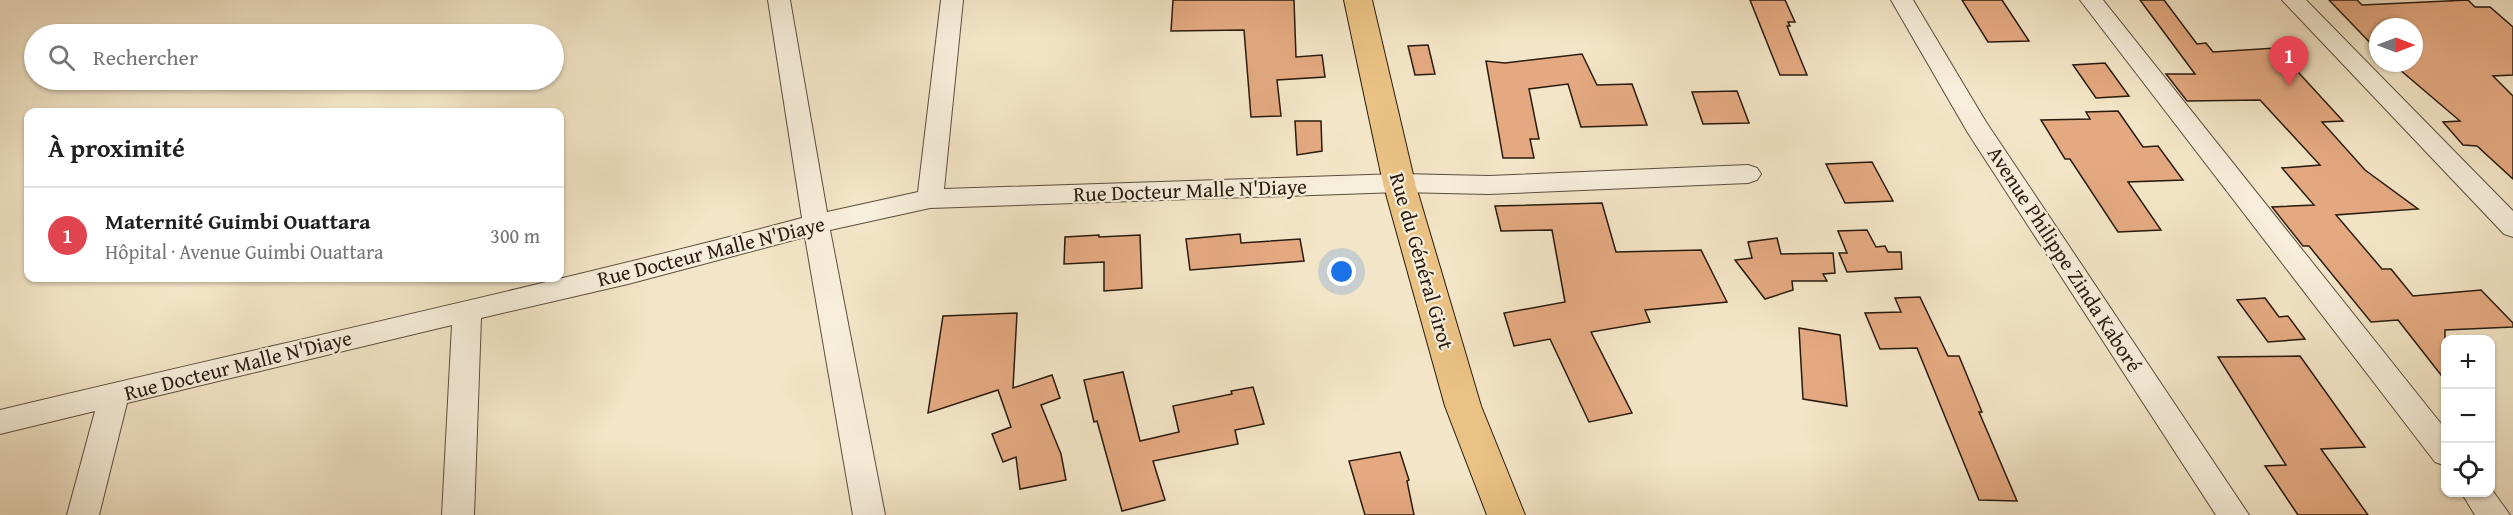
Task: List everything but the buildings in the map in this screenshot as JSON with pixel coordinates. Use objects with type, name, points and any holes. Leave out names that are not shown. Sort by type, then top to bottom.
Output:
[{"type":"highway","name":"Rue du Général Girot","points":[[1358,0],[1399,183],[1463,406],[1506,515]]},
{"type":"street","points":[[779,0],[816,224],[869,515]]},
{"type":"street","points":[[930,199],[952,0]]},
{"type":"street","name":"Avenue Philippe Zinda Kaboré","points":[[1902,0],[1977,127],[2234,515]]},
{"type":"street","points":[[2091,0],[2441,448]]},
{"type":"street","points":[[2293,0],[2511,224]]},
{"type":"street","name":"Rue Docteur Malle N'Diaye","points":[[0,422],[296,350],[628,274],[816,224],[930,199],[1399,183],[1489,184],[1748,174]]},
{"type":"street","points":[[458,515],[467,311]]},
{"type":"street","points":[[83,515],[114,395]]},
{"type":"street","points":[[2480,497],[2494,515]]},
{"type":"place","name":"Maternité Guimbi Ouattara","points":[[2289,86]]}]
